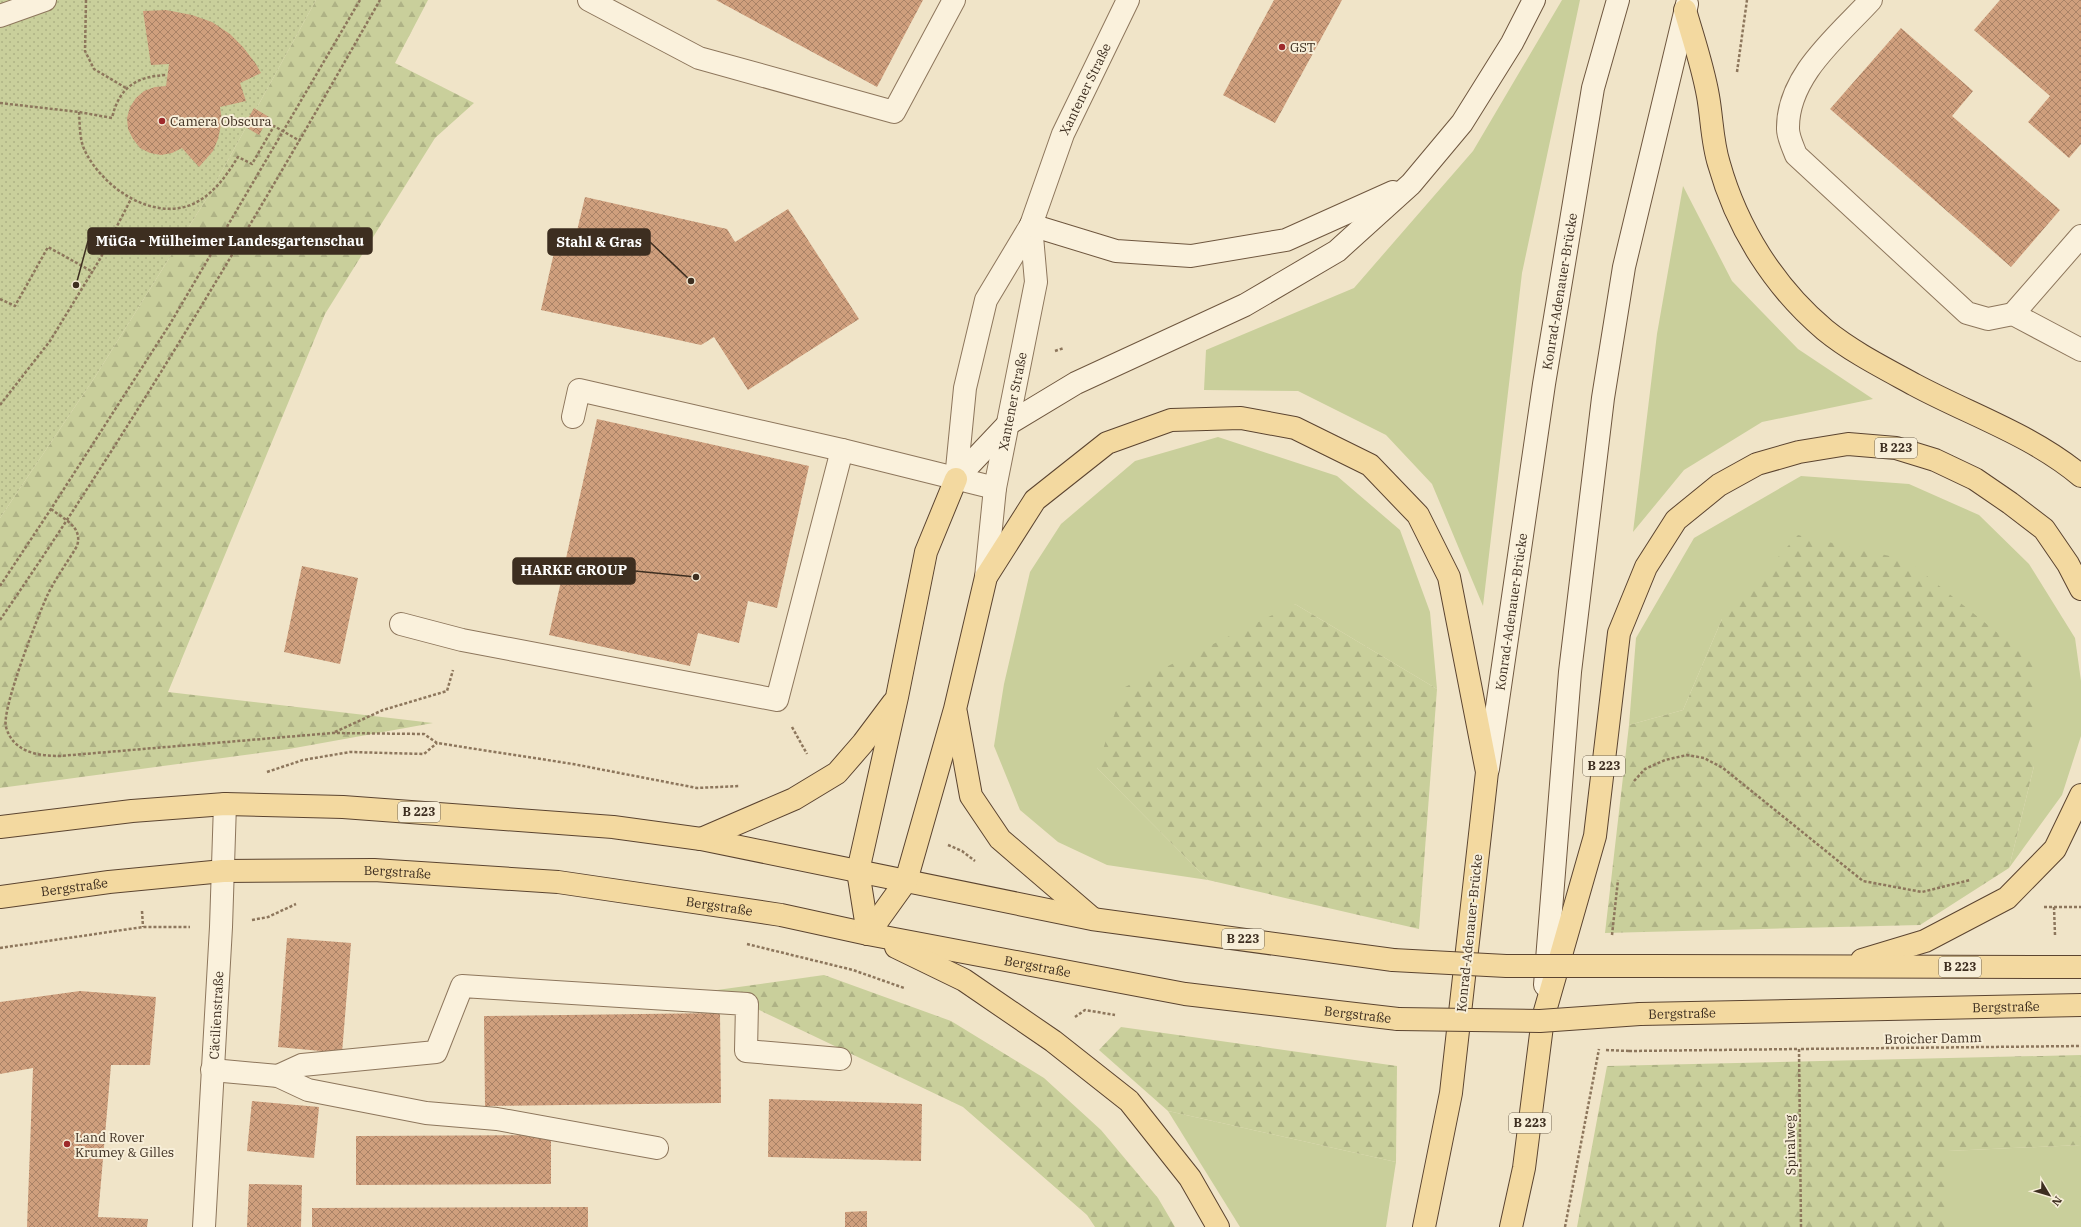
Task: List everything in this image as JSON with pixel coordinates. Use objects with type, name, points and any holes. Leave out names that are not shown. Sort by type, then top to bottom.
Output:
[{"type":"main road","points":[[0,16],[45,0]]},
{"type":"main road","points":[[589,0],[699,58],[894,112],[954,0]]},
{"type":"main road","name":"Xantener Straße","points":[[956,479],[965,388],[986,300],[1031,225],[1063,134],[1128,0]]},
{"type":"main road","points":[[868,934],[858,871],[897,697],[926,552],[956,479],[1008,424],[1076,383],[1245,305],[1337,252],[1411,184],[1462,123],[1512,43],[1534,0]]},
{"type":"main road","name":"Konrad-Adenauer-Brücke","points":[[1424,1227],[1451,1093],[1487,772],[1544,384],[1593,88],[1618,0]]},
{"type":"main road","points":[[1871,0],[1807,69],[1792,97],[1788,129],[1796,155],[1967,313],[1988,319],[2013,314],[2081,236]]},
{"type":"main road","points":[[1687,5],[1707,94],[1718,162],[1735,210],[1757,250],[1789,296],[1826,330],[1870,360],[1922,388],[2033,442],[2066,463],[2081,476]]},
{"type":"main road","points":[[1543,1018],[1570,672],[1603,398],[1624,267],[1687,5]]},
{"type":"main road","points":[[1031,225],[1116,251],[1191,256],[1286,240],[1411,184]]},
{"type":"main road","name":"Xantener Straße","points":[[986,578],[995,488],[1036,282],[1031,225]]},
{"type":"main road","points":[[2013,314],[2081,350]]},
{"type":"main road","points":[[573,417],[579,390],[842,450],[995,488]]},
{"type":"main road","points":[[868,934],[906,881],[955,709],[986,578],[1035,500],[1107,443],[1171,420],[1241,418],[1295,428],[1370,465],[1418,515],[1449,577],[1487,772]]},
{"type":"main road","name":"B 223","points":[[1511,1227],[1524,1168],[1543,1018],[1596,836],[1619,633],[1646,567],[1676,520],[1719,485],[1757,464],[1799,452],[1848,444],[1896,448],[1935,460],[1975,479],[2010,502],[2044,529],[2068,564],[2081,589]]},
{"type":"main road","points":[[401,624],[462,640],[777,700],[842,450]]},
{"type":"main road","points":[[701,839],[794,799],[837,772],[863,743],[897,697]]},
{"type":"main road","points":[[955,709],[971,796],[1000,839],[1092,919]]},
{"type":"main road","name":"B 223","points":[[1840,967],[1925,941],[2007,898],[2055,849],[2081,795]]},
{"type":"main road","name":"B 223","points":[[0,827],[132,810],[225,804],[343,806],[613,827],[701,839],[1092,919],[1393,960],[1506,966],[2081,967]]},
{"type":"main road","name":"Cäcilienstraße","points":[[204,1227],[223,871],[225,804]]},
{"type":"main road","name":"Bergstraße","points":[[0,897],[109,882],[223,871],[374,870],[558,882],[781,915],[868,934],[1185,994],[1398,1019],[1540,1021],[1640,1014],[2081,1005]]},
{"type":"main road","points":[[868,934],[964,980],[1053,1041],[1128,1101],[1190,1178],[1218,1227]]},
{"type":"main road","points":[[278,1076],[302,1065],[436,1052],[462,986],[747,1004],[746,1051],[840,1059]]},
{"type":"main road","points":[[212,1070],[278,1076],[308,1090],[426,1113],[497,1118],[657,1148]]},
{"type":"path","points":[[86,0],[85,51],[94,69],[126,88]]},
{"type":"path","points":[[0,586],[170,324],[284,132],[360,0]]},
{"type":"path","points":[[0,620],[67,521],[186,333],[300,141],[380,0]]},
{"type":"path","points":[[1737,74],[1747,0]]},
{"type":"path","points":[[0,103],[79,112],[112,118],[117,102],[126,88],[152,75],[168,75]]},
{"type":"path","points":[[79,112],[84,149],[92,164],[103,178],[131,198],[158,207],[178,208],[191,205],[210,193],[219,185],[238,157],[252,164],[274,126],[300,141]]},
{"type":"path","points":[[0,405],[37,360],[93,272],[131,198]]},
{"type":"path","points":[[0,299],[15,306],[48,247],[93,272]]},
{"type":"path","points":[[51,509],[77,530],[80,538],[77,546],[48,595],[34,626],[7,709],[6,726],[16,745],[27,752],[60,756],[333,733],[424,734],[437,743],[573,764],[697,788],[742,786]]},
{"type":"path","points":[[333,733],[383,710],[447,691],[462,640]]},
{"type":"path","points":[[777,700],[809,758]]},
{"type":"path","points":[[264,773],[303,760],[350,752],[424,754],[437,743]]},
{"type":"path","points":[[1632,784],[1645,769],[1665,760],[1687,755],[1704,758],[1723,768],[1863,881],[1922,892],[1977,878],[2018,906],[2081,907]]},
{"type":"path","points":[[1612,942],[1618,878]]},
{"type":"path","points":[[1565,1227],[1600,1045]]},
{"type":"path","name":"Broicher Damm","points":[[1629,1051],[2081,1046]]},
{"type":"path","name":"Spiralweg","points":[[1799,1049],[1801,1227]]},
{"type":"green space","points":[[0,0],[316,0],[210,193],[95,377],[0,518]]},
{"type":"green space","points":[[316,0],[428,0],[395,63],[474,103],[435,138],[325,314],[168,692],[433,723],[289,749],[0,788],[0,518],[95,377],[210,193]]},
{"type":"green space","points":[[1562,0],[1580,0],[1522,273],[1483,606],[1432,484],[1386,435],[1298,391],[1204,390],[1206,350],[1354,288],[1473,151]]},
{"type":"green space","points":[[1683,186],[1732,281],[1798,349],[1873,399],[1762,422],[1684,470],[1633,532],[1657,334]]},
{"type":"green space","points":[[1218,437],[1337,476],[1400,530],[1430,612],[1437,689],[1295,604],[1097,768],[1208,880],[1107,865],[1058,842],[1020,810],[994,746],[1004,684],[1030,572],[1061,524],[1135,461]]},
{"type":"green space","points":[[1801,476],[1909,484],[1979,515],[2029,564],[2075,638],[2081,681],[2081,736],[2062,795],[2009,868],[2034,766],[1722,619],[1683,710],[1629,725],[1636,638],[1694,538]]},
{"type":"green space","points":[[1798,535],[1907,560],[2034,662],[2034,766],[2009,868],[1920,925],[1605,933],[1629,725],[1683,710],[1722,619]]},
{"type":"green space","points":[[1295,604],[1437,689],[1419,929],[1208,880],[1097,768],[1123,688]]},
{"type":"green space","points":[[824,975],[951,1021],[1044,1078],[1101,1130],[1158,1198],[1175,1227],[1095,1227],[1087,1215],[963,1107],[717,990]]},
{"type":"green space","points":[[1121,1027],[1397,1066],[1396,1162],[1168,1111],[1099,1050]]},
{"type":"green space","points":[[2081,1055],[2081,1145],[1948,1151],[1947,1227],[1577,1227],[1607,1066]]},
{"type":"green space","points":[[1168,1111],[1396,1162],[1386,1227],[1240,1227]]},
{"type":"green space","points":[[2081,1145],[2081,1227],[1947,1227],[1947,1151]]},
{"type":"building","points":[[716,0],[923,0],[877,87]]},
{"type":"building","name":"GST","points":[[1274,0],[1342,0],[1275,123],[1223,95]]},
{"type":"building","points":[[2000,0],[2081,0],[2081,144],[2069,158],[2028,122],[2050,96],[1974,30]]},
{"type":"building","points":[[166,10],[192,15],[212,22],[230,34],[243,47],[261,73],[240,83],[246,101],[220,107],[222,120],[218,139],[213,151],[199,167],[182,148],[172,153],[161,155],[150,153],[140,148],[128,129],[127,118],[130,107],[136,98],[144,91],[155,87],[166,86],[169,64],[151,65],[143,11]]},
{"type":"building","points":[[1901,28],[1973,91],[1952,116],[2060,210],[2011,267],[1830,109]]},
{"type":"building","points":[[254,108],[269,117],[259,135],[244,126]]},
{"type":"building","points":[[585,197],[727,229],[735,242],[788,209],[859,319],[748,390],[714,337],[701,345],[541,310],[555,248],[572,252]]},
{"type":"building","points":[[597,419],[809,466],[777,608],[748,601],[739,643],[698,633],[690,666],[549,635]]},
{"type":"building","points":[[302,566],[358,578],[340,664],[284,652]]},
{"type":"building","points":[[287,938],[351,943],[342,1053],[278,1047]]},
{"type":"building","name":"Land Rover Krumey & Gilles","points":[[80,991],[156,997],[150,1065],[111,1065],[98,1217],[148,1219],[147,1227],[27,1227],[33,1068],[0,1074],[0,1002]]},
{"type":"building","points":[[720,1013],[721,1103],[485,1106],[484,1016]]},
{"type":"building","points":[[769,1099],[922,1104],[921,1161],[768,1157]]},
{"type":"building","points":[[252,1101],[319,1107],[314,1158],[247,1151]]},
{"type":"building","points":[[551,1135],[551,1184],[356,1185],[356,1136]]},
{"type":"building","points":[[249,1184],[302,1185],[301,1227],[247,1227]]},
{"type":"building","points":[[588,1207],[588,1227],[312,1227],[312,1208]]},
{"type":"building","points":[[867,1211],[867,1227],[845,1227],[845,1212]]},
{"type":"place","name":"GST","points":[[1282,47]]},
{"type":"place","name":"Camera Obscura","points":[[162,121]]},
{"type":"place","name":"Stahl & Gras","points":[[691,281]]},
{"type":"place","name":"MüGa - Mülheimer Landesgartenschau","points":[[76,285]]},
{"type":"place","name":"HARKE GROUP","points":[[696,577]]},
{"type":"place","name":"Land Rover Krumey & Gilles","points":[[67,1144]]}]
